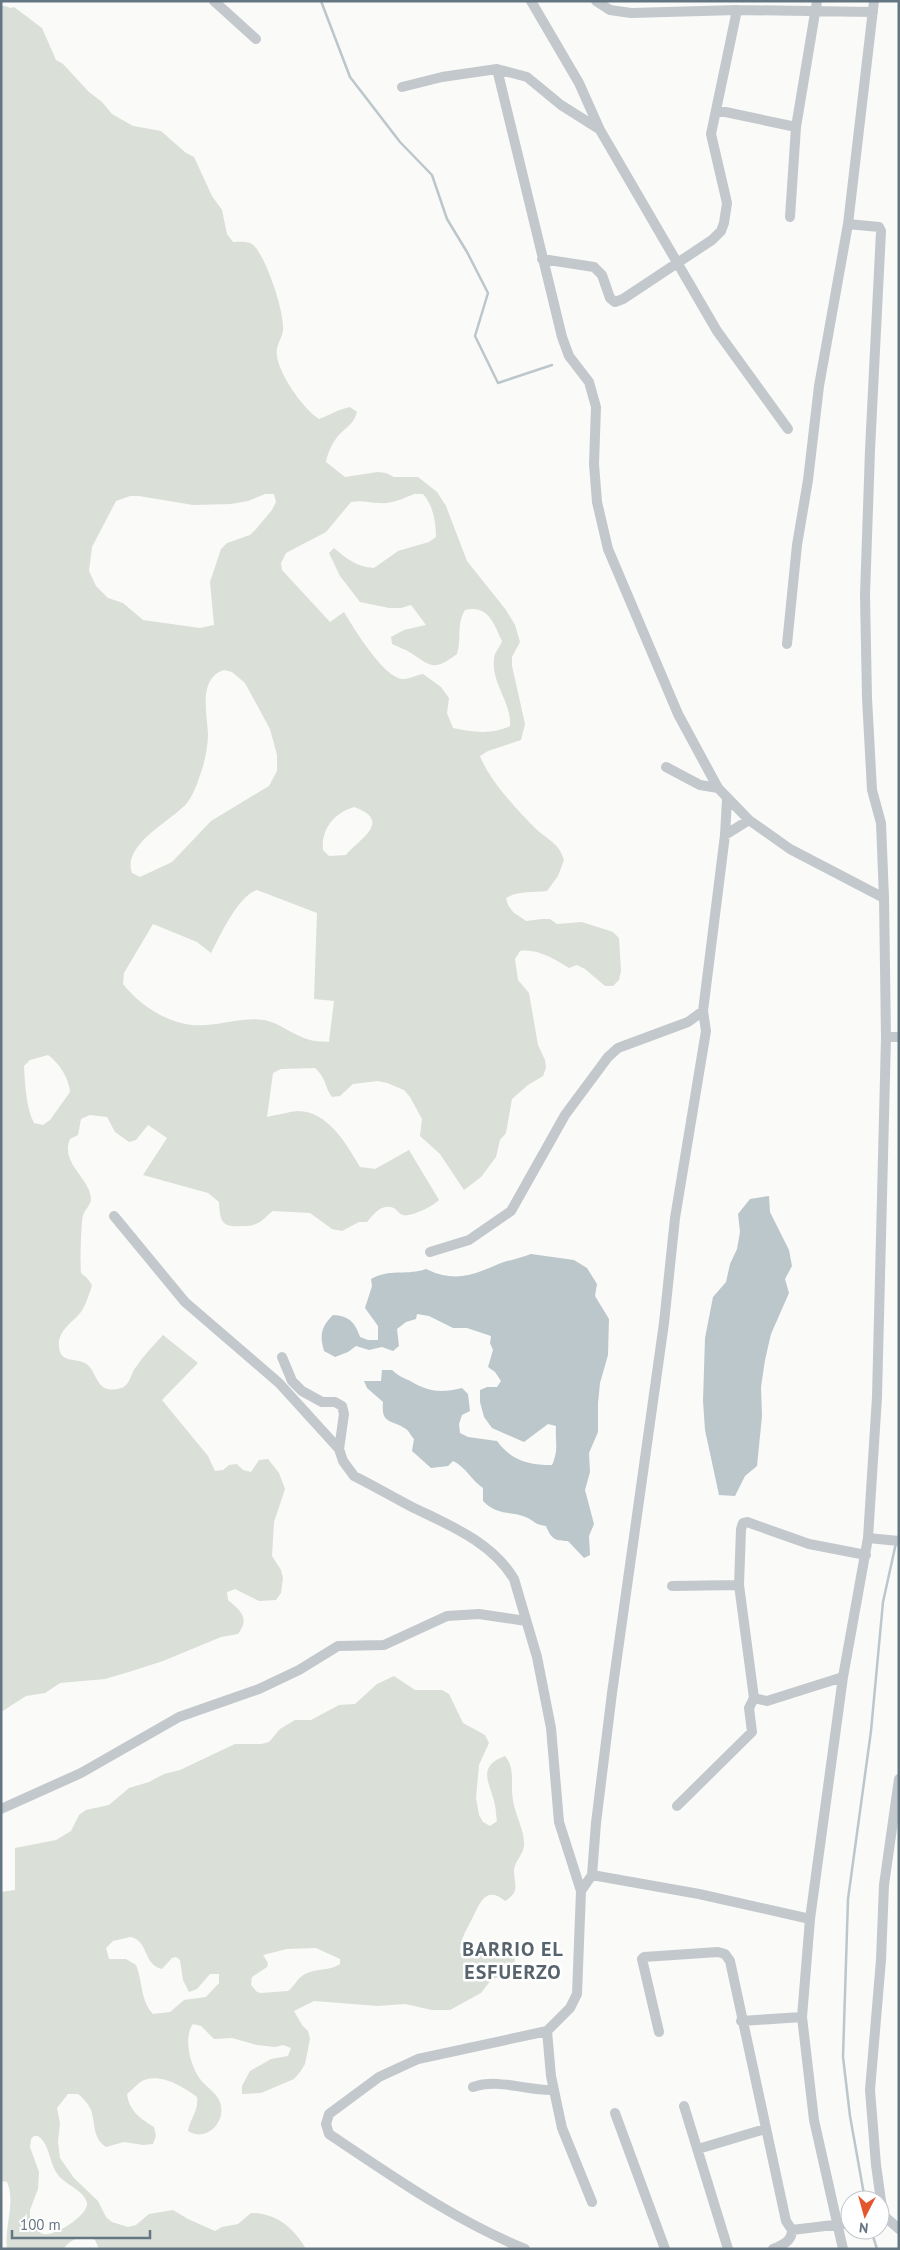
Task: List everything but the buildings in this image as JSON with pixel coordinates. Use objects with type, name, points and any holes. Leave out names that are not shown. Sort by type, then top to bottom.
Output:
[{"type":"street","points":[[214,1],[256,39]]},
{"type":"street","points":[[531,1],[579,83],[600,130],[717,331],[788,429]]},
{"type":"street","points":[[596,1],[610,10],[631,13],[817,6],[873,12]]},
{"type":"street","points":[[787,644],[796,545],[808,480],[819,386],[848,224],[874,1]]},
{"type":"street","points":[[790,217],[796,127],[817,6]]},
{"type":"street","points":[[542,259],[594,267],[602,275],[610,298],[615,302],[623,299],[712,240],[721,231],[727,202],[711,134],[737,10]]},
{"type":"street","points":[[402,87],[498,69],[527,77],[561,105],[600,130]]},
{"type":"street","points":[[498,69],[562,337],[569,356],[589,382],[596,407],[594,464],[597,502],[608,548],[678,714],[718,788],[750,820],[790,849],[884,898]]},
{"type":"street","points":[[716,110],[796,127]]},
{"type":"street","points":[[843,2249],[814,2120],[802,2017],[810,1919],[843,1677],[866,1554],[872,1538],[877,1397],[886,1037],[884,898],[880,812],[874,799],[872,781],[867,698],[865,595],[881,231],[875,225],[848,224]]},
{"type":"street","points":[[666,767],[700,785],[718,788]]},
{"type":"street","points":[[581,1891],[592,1875],[596,1823],[612,1693],[664,1323],[675,1218],[706,1031],[703,1011],[727,799]]},
{"type":"street","points":[[724,835],[750,820]]},
{"type":"street","points":[[430,1252],[469,1240],[511,1211],[565,1115],[608,1056],[618,1048],[688,1022],[703,1011]]},
{"type":"street","points":[[886,1037],[899,1037]]},
{"type":"street","points":[[114,1216],[184,1302],[279,1383],[339,1448]]},
{"type":"street","points":[[282,1357],[292,1381],[302,1391],[322,1402],[335,1402],[342,1406],[344,1414],[339,1448],[343,1461],[354,1476],[458,1528],[489,1551],[509,1570],[514,1579],[538,1657],[551,1728],[559,1822],[581,1891],[576,1994],[570,2008],[547,2031],[418,2059],[379,2077],[329,2114],[326,2124],[329,2134],[443,2210],[494,2236],[525,2249]]},
{"type":"street","points":[[677,1806],[752,1732],[749,1708],[754,1698],[739,1585],[743,1523],[747,1522],[809,1544],[866,1554]]},
{"type":"street","points":[[872,1538],[899,1541]]},
{"type":"street","points":[[672,1586],[739,1585]]},
{"type":"street","points":[[1,1809],[81,1773],[179,1718],[259,1689],[299,1670],[338,1646],[384,1646],[447,1616],[480,1614],[526,1621]]},
{"type":"street","points":[[754,1698],[767,1701],[843,1677]]},
{"type":"street","points":[[879,2190],[870,2090],[881,1960],[884,1885],[899,1778]]},
{"type":"street","points":[[592,1875],[699,1894],[810,1919]]},
{"type":"street","points":[[659,2032],[642,1959],[644,1957],[718,1952],[725,1954],[730,1961],[741,2021],[786,2221],[792,2230],[792,2236],[787,2242],[773,2249]]},
{"type":"street","points":[[741,2021],[802,2017]]},
{"type":"street","points":[[547,2031],[550,2076],[562,2128],[592,2202]]},
{"type":"street","points":[[473,2087],[484,2083],[498,2083],[535,2091],[554,2090]]},
{"type":"street","points":[[684,2106],[728,2249]]},
{"type":"street","points":[[616,2113],[665,2249]]},
{"type":"street","points":[[698,2149],[765,2129]]},
{"type":"street","points":[[792,2230],[838,2226]]},
{"type":"shaded area","points":[[1,5],[14,7],[42,28],[56,60],[63,64],[112,114],[133,126],[161,131],[186,153],[194,157],[212,196],[222,210],[227,234],[233,242],[252,244],[263,259],[268,271],[283,322],[277,356],[287,381],[299,399],[319,419],[350,407],[357,412],[353,421],[334,442],[326,462],[345,477],[378,472],[394,477],[418,477],[437,492],[446,506],[467,561],[506,610],[515,625],[520,642],[512,657],[512,666],[525,724],[521,740],[488,751],[480,756],[490,775],[505,795],[536,829],[553,842],[564,860],[558,876],[547,891],[511,895],[506,898],[508,905],[513,912],[526,921],[550,919],[557,924],[582,922],[613,932],[619,938],[621,971],[619,980],[613,986],[605,986],[585,969],[577,965],[569,968],[539,953],[526,950],[520,951],[515,959],[518,980],[529,993],[538,1045],[545,1060],[546,1068],[543,1076],[528,1085],[512,1099],[506,1133],[500,1140],[496,1157],[481,1177],[464,1190],[440,1154],[420,1136],[422,1119],[404,1090],[378,1081],[353,1084],[340,1096],[332,1097],[324,1079],[315,1068],[281,1069],[273,1073],[267,1117],[298,1111],[319,1117],[343,1140],[360,1167],[375,1169],[409,1150],[439,1200],[417,1213],[403,1215],[394,1208],[385,1207],[378,1210],[367,1222],[359,1222],[342,1231],[332,1229],[310,1213],[273,1211],[254,1225],[226,1225],[221,1219],[219,1202],[208,1193],[143,1175],[167,1138],[148,1125],[136,1140],[129,1142],[115,1132],[107,1117],[90,1115],[81,1119],[78,1135],[70,1139],[68,1148],[72,1163],[89,1190],[91,1198],[82,1219],[81,1273],[92,1285],[80,1314],[67,1326],[61,1335],[59,1341],[60,1352],[65,1358],[88,1365],[103,1387],[114,1390],[127,1384],[134,1369],[163,1335],[198,1363],[162,1400],[208,1456],[215,1471],[237,1464],[243,1470],[251,1472],[259,1460],[268,1459],[279,1473],[285,1489],[274,1522],[272,1556],[281,1570],[283,1578],[281,1593],[276,1600],[259,1601],[235,1589],[227,1592],[228,1600],[240,1611],[244,1619],[238,1634],[221,1637],[163,1661],[105,1679],[60,1683],[45,1693],[26,1696],[1,1712]],"holes":[[[265,494],[274,494],[276,502],[272,510],[250,535],[227,543],[221,549],[210,582],[214,625],[200,628],[143,620],[123,603],[108,598],[96,586],[89,571],[92,547],[116,501],[130,496],[193,505],[231,504],[248,501]],[[414,494],[423,494],[433,514],[436,537],[429,542],[398,551],[374,568],[352,562],[334,548],[329,553],[340,576],[360,602],[389,608],[401,608],[411,605],[426,625],[404,630],[391,637],[392,644],[429,664],[438,665],[457,654],[461,621],[465,610],[479,610],[489,616],[502,641],[494,657],[494,668],[498,685],[508,709],[510,726],[489,732],[453,728],[447,713],[449,698],[441,687],[423,674],[405,679],[397,678],[371,652],[344,612],[330,622],[282,570],[281,563],[286,553],[326,532],[351,502],[384,503]],[[224,670],[232,672],[245,683],[270,729],[277,755],[277,771],[269,786],[211,821],[172,862],[140,877],[132,873],[131,863],[133,854],[147,836],[188,802],[198,782],[207,745],[206,697],[210,680]],[[354,807],[366,812],[371,818],[370,831],[346,855],[329,856],[323,850],[324,835],[330,823],[340,813]],[[257,890],[317,913],[314,999],[334,1001],[329,1042],[304,1038],[276,1024],[257,1019],[206,1025],[194,1025],[171,1020],[139,1001],[123,984],[124,973],[153,924],[197,942],[211,953],[230,917],[243,900]],[[48,1055],[60,1067],[68,1081],[70,1092],[50,1120],[43,1125],[34,1123],[31,1117],[26,1096],[24,1066],[30,1060]]]},
{"type":"shaded area","points":[[769,1196],[770,1212],[789,1250],[792,1266],[785,1279],[789,1293],[771,1334],[765,1360],[761,1387],[762,1416],[757,1466],[745,1476],[735,1496],[719,1495],[705,1430],[703,1401],[705,1338],[713,1297],[726,1282],[730,1264],[737,1249],[740,1232],[738,1214],[750,1199]]},
{"type":"shaded area","points":[[531,1254],[574,1260],[587,1268],[597,1284],[595,1296],[609,1319],[608,1355],[600,1383],[598,1403],[598,1432],[589,1453],[590,1472],[585,1490],[594,1524],[589,1536],[590,1555],[584,1558],[568,1541],[554,1538],[546,1526],[537,1524],[528,1518],[500,1511],[489,1506],[483,1501],[483,1488],[453,1461],[448,1466],[431,1468],[412,1451],[414,1439],[408,1431],[385,1418],[383,1402],[367,1388],[364,1381],[381,1381],[382,1370],[392,1370],[402,1377],[430,1390],[448,1391],[462,1388],[468,1394],[470,1411],[462,1415],[459,1424],[460,1433],[468,1437],[497,1441],[509,1453],[528,1463],[552,1465],[556,1450],[556,1426],[548,1424],[524,1442],[492,1428],[484,1417],[480,1402],[480,1390],[487,1387],[497,1387],[501,1381],[495,1372],[488,1367],[493,1350],[490,1343],[491,1336],[467,1328],[453,1328],[429,1316],[417,1314],[416,1319],[406,1322],[397,1329],[399,1346],[393,1351],[382,1347],[369,1350],[356,1346],[348,1352],[335,1357],[324,1351],[322,1345],[322,1331],[333,1315],[347,1318],[351,1321],[360,1337],[368,1340],[378,1340],[378,1326],[365,1308],[372,1286],[371,1279],[385,1274],[426,1269],[446,1276],[464,1276]]},
{"type":"shaded area","points":[[394,1676],[415,1690],[442,1690],[449,1694],[463,1723],[485,1735],[489,1743],[479,1765],[476,1798],[479,1815],[483,1822],[490,1826],[497,1821],[495,1805],[488,1783],[488,1771],[490,1765],[496,1760],[505,1756],[508,1761],[512,1772],[514,1806],[524,1840],[523,1849],[514,1868],[516,1888],[513,1894],[505,1901],[493,1895],[488,1895],[484,1898],[464,1935],[460,1953],[467,1956],[479,1956],[506,1940],[514,1941],[516,1949],[514,1967],[508,1973],[491,1980],[481,1993],[450,2010],[432,2010],[405,2004],[378,2006],[314,2001],[294,2011],[308,2031],[310,2039],[305,2064],[294,2079],[261,2093],[242,2094],[242,2086],[250,2071],[271,2059],[288,2056],[291,2048],[283,2045],[275,2047],[257,2045],[232,2038],[214,2039],[201,2026],[193,2024],[188,2036],[188,2043],[193,2066],[200,2079],[218,2098],[221,2109],[218,2123],[214,2128],[202,2134],[188,2131],[196,2110],[197,2097],[178,2085],[163,2079],[156,2078],[142,2081],[127,2094],[133,2110],[140,2118],[154,2127],[156,2136],[153,2144],[143,2145],[124,2142],[106,2147],[96,2135],[90,2107],[78,2094],[68,2094],[57,2108],[60,2123],[58,2142],[60,2158],[74,2178],[98,2201],[106,2217],[112,2222],[128,2227],[136,2225],[149,2214],[173,2210],[215,2231],[222,2227],[238,2224],[251,2213],[260,2214],[276,2219],[290,2228],[306,2249],[99,2249],[95,2240],[91,2237],[72,2241],[64,2249],[7,2249],[10,2198],[7,2182],[1,2181],[1,1892],[15,1890],[15,1848],[56,1840],[71,1831],[79,1815],[86,1810],[109,1805],[129,1788],[149,1782],[164,1774],[180,1770],[235,1744],[261,1744],[269,1742],[280,1729],[295,1720],[311,1720],[339,1705],[355,1704],[377,1684]],"holes":[[[130,1937],[136,1939],[152,1963],[162,1969],[172,1958],[176,1957],[180,1960],[183,1980],[189,1992],[197,1989],[210,1974],[219,1974],[219,1983],[206,1997],[184,2000],[170,2012],[153,2014],[146,2003],[136,1965],[126,1959],[109,1959],[106,1948],[113,1941]],[[316,1948],[340,1959],[340,1964],[332,1968],[305,1974],[288,1991],[261,1993],[257,1992],[251,1985],[252,1977],[267,1967],[268,1963],[263,1955],[287,1949]],[[34,2136],[38,2136],[42,2140],[46,2145],[54,2169],[65,2182],[83,2195],[87,2203],[83,2213],[77,2219],[62,2229],[48,2234],[41,2233],[30,2224],[30,2210],[38,2189],[39,2172],[30,2147],[31,2139]]]},
{"type":"waterway","points":[[321,1],[350,77],[400,142],[432,175],[447,219],[467,252],[488,293],[475,336],[498,383],[552,365]]},
{"type":"waterway","points":[[863,2190],[850,2116],[843,2057],[848,1899],[871,1731],[883,1602],[896,1543]]},
{"type":"waterway","points":[[874,2240],[877,2249]]},
{"type":"district","name":"BARRIO EL ESFUERZO","points":[[513,1960]]}]
